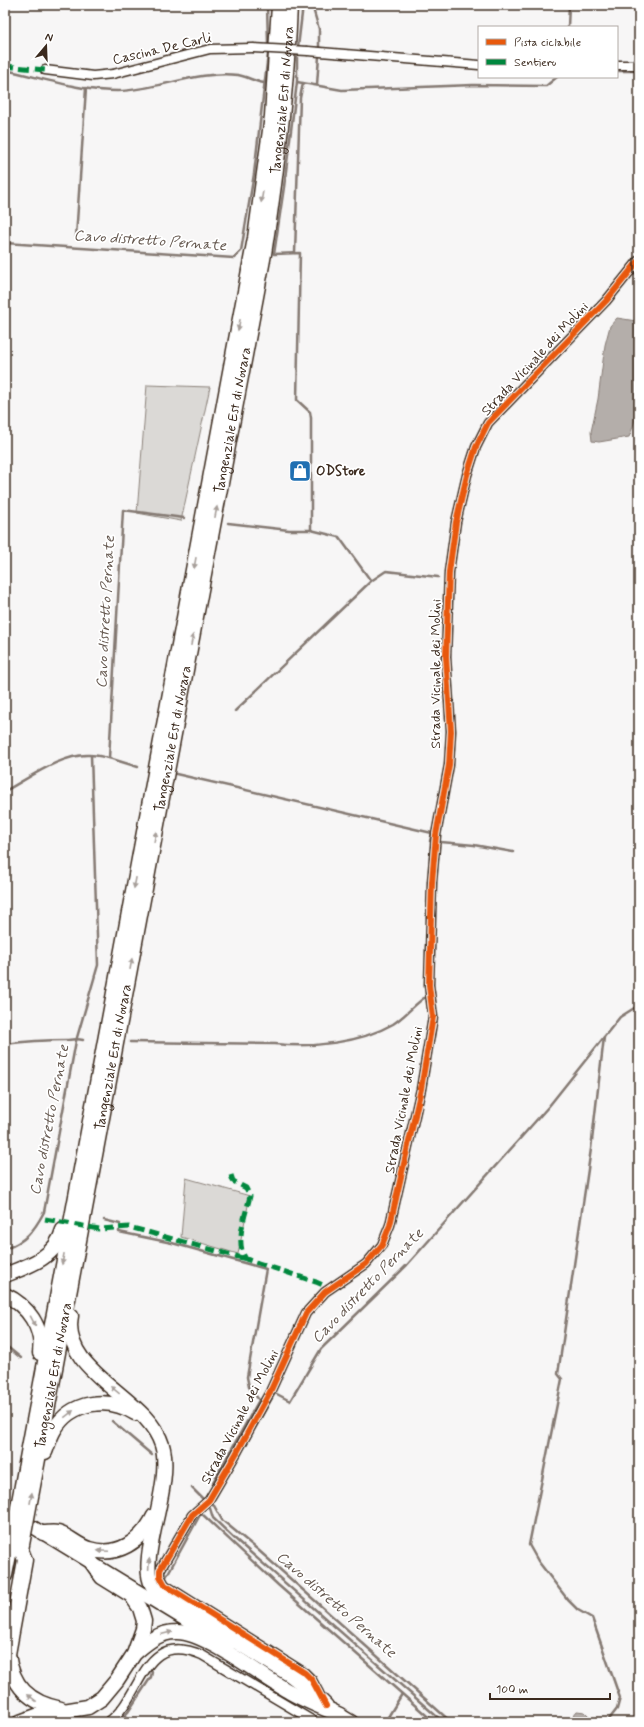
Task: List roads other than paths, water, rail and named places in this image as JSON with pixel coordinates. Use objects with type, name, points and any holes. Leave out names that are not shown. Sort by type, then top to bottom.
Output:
[{"type":"highway","name":"Tangenziale Est di Novara","points":[[30,1470],[29,1447],[255,238],[265,178],[272,116],[279,5]]},
{"type":"highway","name":"Tangenziale Est di Novara","points":[[30,1470],[98,1140],[264,254],[276,182],[285,98],[290,5]]},
{"type":"highway","points":[[5,1275],[40,1260],[53,1250],[60,1240],[64,1228],[89,1092],[102,1056]]},
{"type":"highway","points":[[98,1140],[95,1187],[70,1331],[77,1352],[84,1361],[130,1402],[152,1425],[158,1435],[165,1460],[160,1503],[149,1564],[152,1584],[155,1589],[165,1598],[289,1674],[309,1689],[326,1706]]},
{"type":"highway","points":[[5,1295],[25,1308],[39,1334],[41,1347],[25,1431],[29,1447]]},
{"type":"highway","points":[[5,1633],[16,1547],[30,1470],[46,1452],[49,1440],[55,1429],[64,1418],[78,1407],[87,1404],[108,1403],[132,1410],[143,1417]]},
{"type":"highway","points":[[43,1533],[59,1534],[89,1549],[104,1551],[122,1548],[132,1543],[144,1533],[160,1503]]},
{"type":"highway","points":[[5,1562],[16,1547]]},
{"type":"highway","points":[[5,1575],[16,1547]]},
{"type":"highway","points":[[16,1547],[25,1560],[8,1654],[10,1668],[18,1684],[37,1702],[68,1711]]},
{"type":"highway","points":[[20,1722],[39,1715],[88,1707],[102,1698],[117,1680],[134,1654],[143,1629],[144,1621],[140,1608],[131,1595],[102,1577],[92,1563]]},
{"type":"highway","points":[[134,1654],[156,1637],[170,1632],[185,1632],[204,1639],[290,1692],[346,1718]]},
{"type":"main road","points":[[5,1510],[346,1718]]},
{"type":"street","name":"Cascina De Carli","points":[[45,70],[93,76],[113,74],[210,49],[253,48],[478,65]]},
{"type":"street","points":[[618,65],[639,65]]},
{"type":"street","name":"Strada Vicinale dei Molini","points":[[326,1706],[312,1680],[304,1673],[166,1585],[162,1580],[160,1570],[200,1508],[270,1392],[306,1313],[325,1292],[366,1264],[382,1245],[390,1225],[421,1089],[433,1017],[429,985],[435,842],[449,765],[451,731],[446,657],[449,572],[456,522],[467,475],[476,447],[488,424],[611,294],[639,260]]},
{"type":"street","points":[[108,1722],[121,1711],[143,1672],[153,1659],[167,1650],[179,1648],[202,1655],[314,1722]]},
{"type":"waterway","name":"Cavo distretto Pernate","points":[[267,5],[268,44]]},
{"type":"waterway","name":"Cavo distretto Pernate","points":[[298,47],[303,5]]},
{"type":"waterway","name":"Cavo distretto Pernate","points":[[312,5],[319,29],[319,47]]},
{"type":"waterway","name":"Cavo distretto Pernate","points":[[568,26],[569,5]]},
{"type":"waterway","name":"Cavo distretto Pernate","points":[[5,243],[234,258],[241,251],[254,174],[268,54]]},
{"type":"waterway","name":"Cavo distretto Pernate","points":[[228,523],[289,530],[311,530],[311,418],[310,412],[297,400],[300,253],[274,254],[297,82],[297,55]]},
{"type":"waterway","name":"Cavo distretto Pernate","points":[[317,85],[319,56]]},
{"type":"waterway","name":"Cavo distretto Pernate","points":[[5,70],[61,84],[90,89],[118,91],[133,90],[208,75],[223,74],[238,75],[264,83]]},
{"type":"waterway","name":"Cavo distretto Pernate","points":[[618,71],[639,71]]},
{"type":"waterway","name":"Cavo distretto Pernate","points":[[297,82],[342,90],[473,85],[546,86],[556,78]]},
{"type":"waterway","name":"Cavo distretto Pernate","points":[[295,253],[300,98],[303,83]]},
{"type":"waterway","name":"Cavo distretto Pernate","points":[[76,237],[86,88]]},
{"type":"waterway","name":"Cavo distretto Pernate","points":[[633,274],[639,267]]},
{"type":"waterway","name":"Cavo distretto Pernate","points":[[521,383],[606,295]]},
{"type":"waterway","name":"Cavo distretto Pernate","points":[[5,791],[46,767],[69,758],[80,755],[109,758],[123,510],[184,518]]},
{"type":"waterway","name":"Cavo distretto Pernate","points":[[235,711],[371,581],[339,537],[311,530]]},
{"type":"waterway","name":"Cavo distretto Pernate","points":[[371,581],[386,571],[438,577]]},
{"type":"waterway","name":"Cavo distretto Pernate","points":[[5,1249],[18,1243],[28,1235],[33,1230],[44,1212],[76,1041],[98,965],[91,755]]},
{"type":"waterway","points":[[109,758],[138,767]]},
{"type":"waterway","points":[[176,774],[432,833],[430,841],[474,845],[513,852]]},
{"type":"waterway","name":"Cavo distretto Pernate","points":[[130,1042],[289,1045],[336,1043],[366,1036],[393,1024],[424,998]]},
{"type":"waterway","name":"Cavo distretto Pernate","points":[[221,1487],[275,1393],[290,1401],[321,1349],[407,1265],[549,1106],[620,1017],[639,1005]]},
{"type":"waterway","name":"Cavo distretto Pernate","points":[[5,1034],[5,1044],[45,1040],[83,1040]]},
{"type":"waterway","name":"Cavo distretto Pernate","points":[[604,1037],[591,1149],[558,1374],[562,1379],[529,1545],[538,1561],[568,1600],[578,1610],[592,1618],[620,1698],[617,1709],[607,1722]]},
{"type":"waterway","name":"Cavo distretto Pernate","points":[[104,1220],[120,1224]]},
{"type":"waterway","points":[[119,1231],[172,1243],[266,1269],[247,1377],[249,1387],[259,1400],[213,1482]]},
{"type":"waterway","points":[[5,1345],[21,1358]]},
{"type":"waterway","points":[[112,1421],[152,1455]]},
{"type":"waterway","points":[[192,1488],[209,1505],[213,1518],[234,1538],[443,1722]]},
{"type":"waterway","name":"Cavo distretto Pernate","points":[[212,1502],[222,1520],[257,1549],[451,1722]]},
{"type":"waterway","name":"Cavo distretto Pernate","points":[[201,1513],[278,1585],[434,1722]]},
{"type":"waterway","name":"Cavo distretto Pernate","points":[[166,1577],[201,1513]]},
{"type":"waterway","name":"Cavo distretto Pernate","points":[[119,1722],[128,1712],[151,1677],[152,1672]]},
{"type":"waterway","name":"Cavo distretto Pernate","points":[[385,1722],[402,1694]]},
{"type":"place","name":"ODStore","points":[[300,471]]}]
